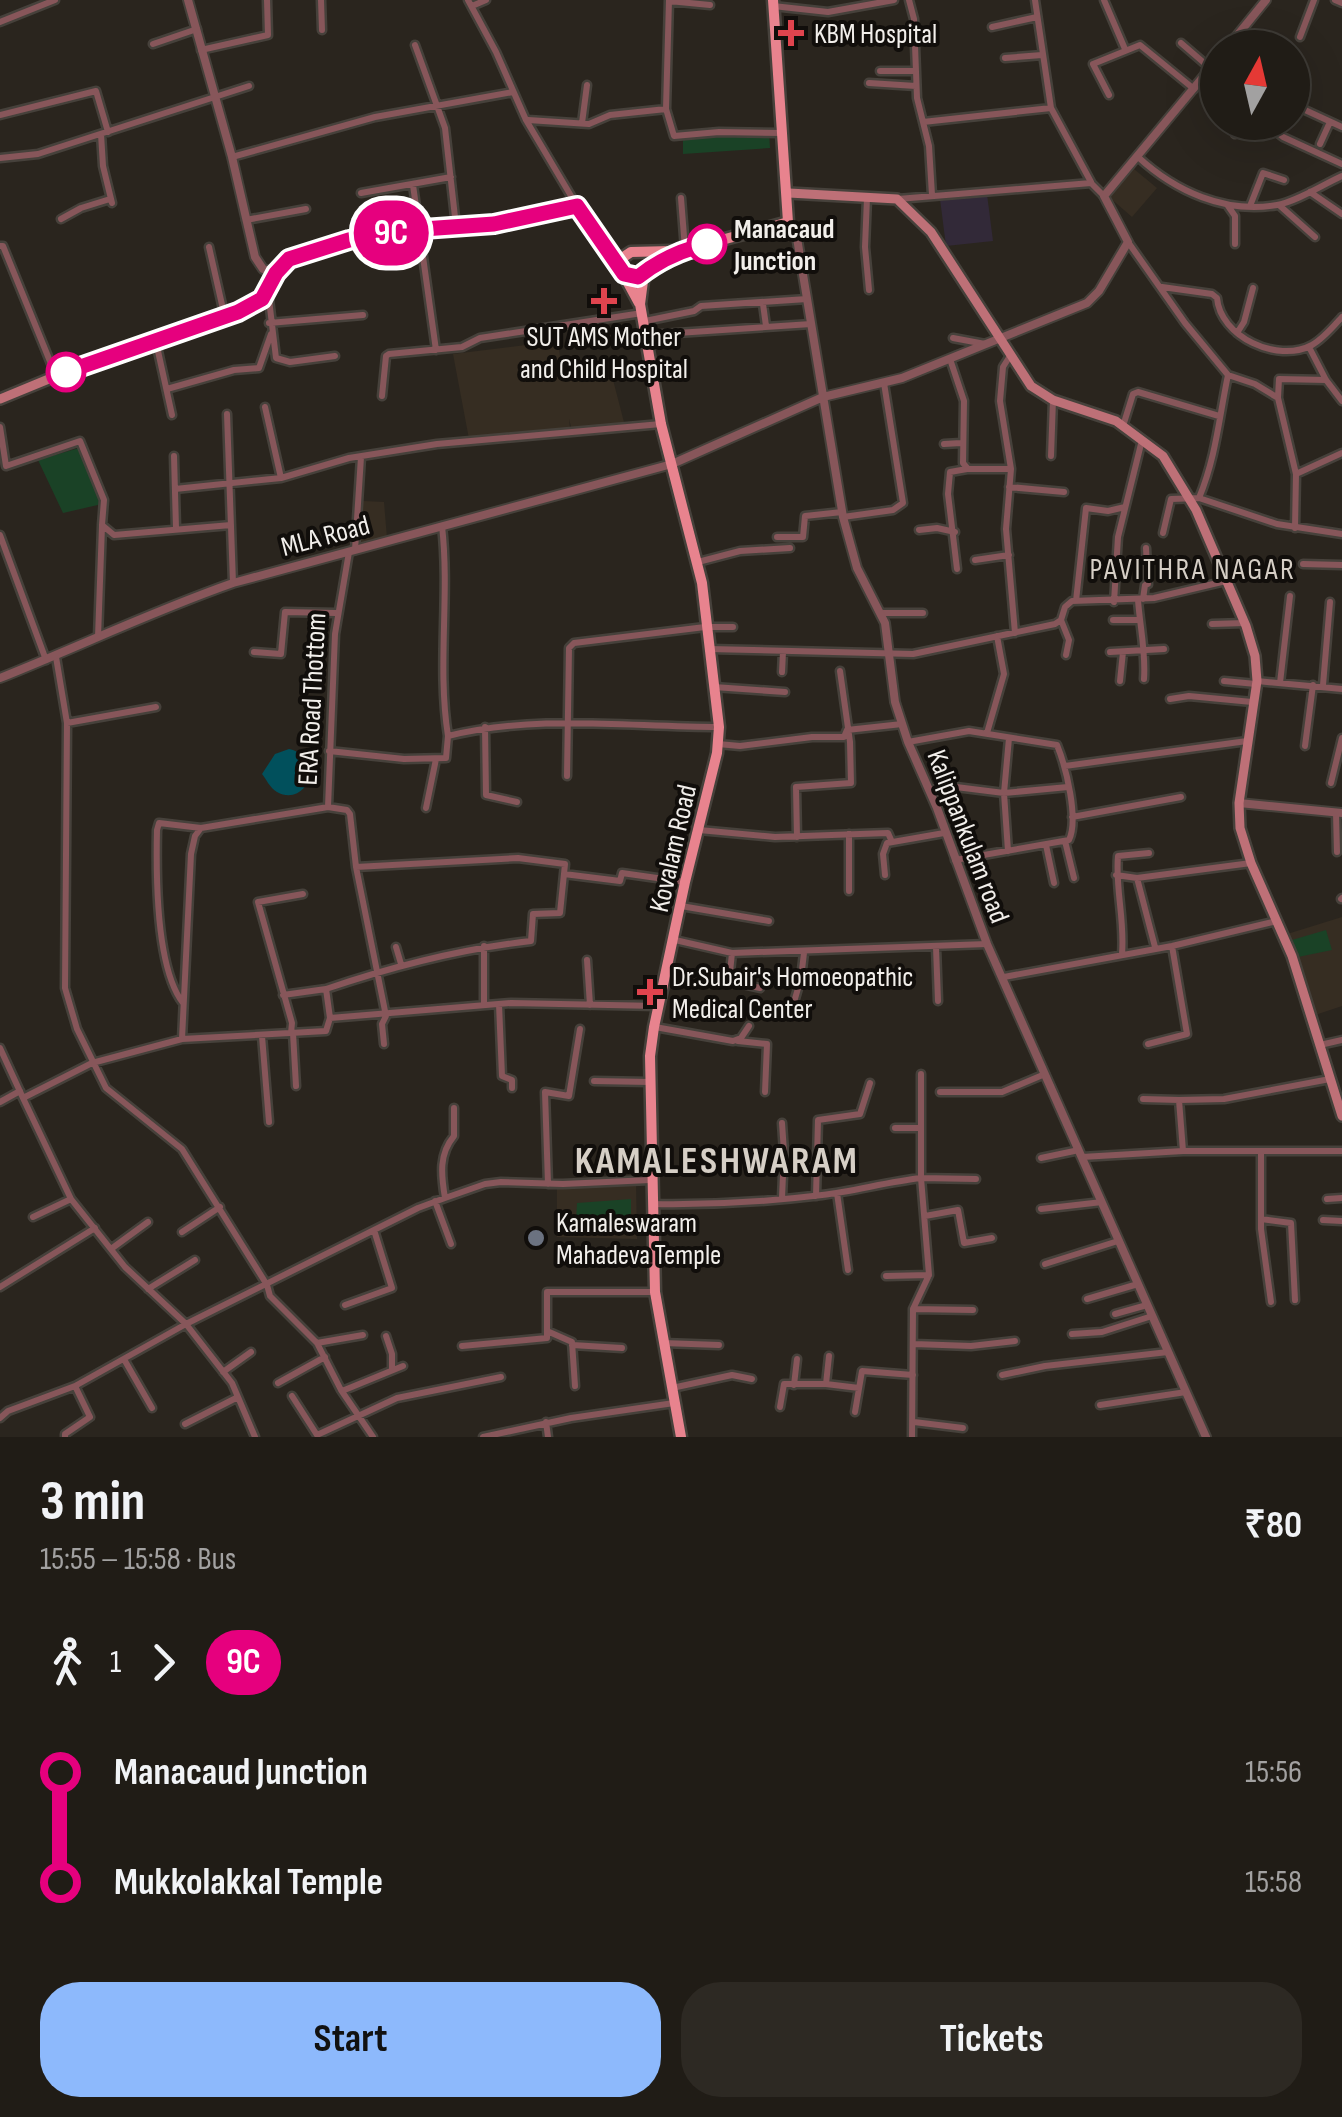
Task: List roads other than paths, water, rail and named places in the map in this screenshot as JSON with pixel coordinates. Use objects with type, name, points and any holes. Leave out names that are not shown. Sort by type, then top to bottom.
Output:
[{"type":"main road","points":[[607,250],[635,253],[685,249],[788,222],[773,3]]},
{"type":"main road","points":[[788,193],[897,199],[931,232],[1032,386],[1053,400],[1124,426],[1163,456],[1194,497],[1255,656],[1256,683],[1238,803],[1240,828],[1251,863],[1278,921],[1342,1116]]},
{"type":"main road","points":[[0,399],[225,318],[256,303],[289,259],[349,240],[526,219],[577,206],[622,271],[642,312]]},
{"type":"main road","points":[[622,271],[634,278],[685,249]]},
{"type":"main road","points":[[622,271],[622,258],[635,253]]},
{"type":"main road","points":[[635,253],[646,260],[645,271]]},
{"type":"main road","name":"Kovalam Road","points":[[645,271],[642,312],[660,424],[698,562],[719,727],[654,1026],[650,1082],[655,1292],[681,1437]]},
{"type":"street","points":[[0,22],[55,0]]},
{"type":"street","points":[[188,0],[259,266],[276,273]]},
{"type":"street","points":[[200,50],[268,36],[267,0]]},
{"type":"street","points":[[321,0],[322,30]]},
{"type":"street","points":[[486,0],[470,3],[526,120],[577,206]]},
{"type":"street","points":[[710,4],[669,0],[666,109],[674,136],[783,133]]},
{"type":"street","points":[[773,3],[828,12],[894,0]]},
{"type":"street","points":[[909,0],[914,19],[914,71],[929,146],[932,195]]},
{"type":"street","points":[[1035,0],[1051,108],[1128,242],[1185,323],[1228,375],[1255,384],[1278,398]]},
{"type":"street","points":[[1104,0],[1126,49]]},
{"type":"street","points":[[1242,30],[1266,0]]},
{"type":"street","points":[[1303,30],[1314,0]]},
{"type":"street","points":[[1335,0],[1342,3]]},
{"type":"street","points":[[992,27],[1037,17]]},
{"type":"street","points":[[153,44],[197,29]]},
{"type":"street","points":[[1182,43],[1200,54]]},
{"type":"street","points":[[414,45],[446,128],[456,227]]},
{"type":"street","points":[[1109,96],[1093,64],[1133,46],[1145,48],[1194,88]]},
{"type":"street","points":[[1005,58],[1042,55]]},
{"type":"street","points":[[880,71],[914,71]]},
{"type":"street","points":[[1104,196],[1200,81]]},
{"type":"street","points":[[869,83],[916,86]]},
{"type":"street","points":[[582,124],[588,85]]},
{"type":"street","points":[[0,158],[38,154],[249,86]]},
{"type":"street","points":[[0,115],[96,92],[104,133],[102,166],[111,201],[80,208],[61,219]]},
{"type":"street","points":[[232,158],[374,117],[513,92]]},
{"type":"street","points":[[923,122],[1051,108]]},
{"type":"street","points":[[526,120],[582,124],[610,115],[666,109]]},
{"type":"street","points":[[1310,113],[1342,128]]},
{"type":"street","points":[[1320,144],[1330,122]]},
{"type":"street","points":[[1290,140],[1342,164]]},
{"type":"street","points":[[1138,157],[1163,179],[1228,205],[1279,205],[1342,176]]},
{"type":"street","points":[[1250,206],[1263,173],[1284,180]]},
{"type":"street","points":[[361,193],[451,176]]},
{"type":"street","points":[[897,199],[1092,183]]},
{"type":"street","points":[[412,185],[436,350]]},
{"type":"street","points":[[1309,191],[1342,214]]},
{"type":"street","points":[[868,196],[865,247],[870,290]]},
{"type":"street","points":[[682,198],[685,249]]},
{"type":"street","points":[[1228,205],[1235,216],[1235,244]]},
{"type":"street","points":[[1279,205],[1315,237]]},
{"type":"street","points":[[245,221],[306,209]]},
{"type":"street","name":"Kalippankulam road","points":[[788,222],[796,232],[842,515],[857,568],[880,613],[895,702],[908,742],[987,944],[1206,1437]]},
{"type":"street","name":"MLA Road","points":[[0,678],[233,583],[672,464],[824,397],[884,383],[999,340],[1086,304],[1128,242]]},
{"type":"street","points":[[0,246],[4,246],[56,376]]},
{"type":"street","points":[[209,247],[225,318]]},
{"type":"street","points":[[1161,287],[1212,294],[1217,298],[1220,317],[1238,333],[1274,351],[1310,347],[1342,317]]},
{"type":"street","points":[[1238,333],[1253,288]]},
{"type":"street","points":[[268,291],[276,358],[336,356]]},
{"type":"street","points":[[382,396],[386,356],[462,348],[480,338],[642,312],[807,300]]},
{"type":"street","points":[[764,304],[766,326]]},
{"type":"street","points":[[269,323],[362,315]]},
{"type":"street","points":[[647,334],[811,324]]},
{"type":"street","points":[[167,390],[234,370],[259,368],[271,334]]},
{"type":"street","points":[[953,338],[986,344]]},
{"type":"street","points":[[156,342],[172,415]]},
{"type":"street","points":[[1310,347],[1342,402]]},
{"type":"street","points":[[1010,356],[1003,369],[1000,401],[1010,469],[1006,529],[1015,633]]},
{"type":"street","points":[[950,358],[964,401],[961,443],[968,468]]},
{"type":"street","points":[[1194,497],[1218,447],[1219,416],[1228,375]]},
{"type":"street","points":[[1295,528],[1296,474],[1278,398],[1278,379],[1326,380]]},
{"type":"street","points":[[777,536],[804,536],[805,516],[893,510],[903,504],[884,383]]},
{"type":"street","points":[[1124,426],[1133,394],[1138,392],[1219,416]]},
{"type":"street","points":[[1051,456],[1053,400]]},
{"type":"street","points":[[265,407],[282,478]]},
{"type":"street","points":[[227,414],[233,583]]},
{"type":"street","points":[[175,489],[282,478],[362,456],[459,441],[660,424]]},
{"type":"street","points":[[0,427],[3,468],[80,441],[104,500],[98,637]]},
{"type":"street","points":[[1114,602],[1118,537],[1142,439]]},
{"type":"street","points":[[944,444],[961,443]]},
{"type":"street","points":[[1296,474],[1342,454]]},
{"type":"street","points":[[174,456],[176,528]]},
{"type":"street","name":"ERA Road Thottom","points":[[184,1004],[170,971],[156,902],[159,823],[202,828],[328,808],[336,613],[352,551],[362,456]]},
{"type":"street","points":[[958,568],[948,494],[950,472],[968,468],[1010,469]]},
{"type":"street","points":[[1009,487],[1064,492]]},
{"type":"street","points":[[1164,533],[1171,498],[1194,497],[1295,528],[1342,534]]},
{"type":"street","points":[[1076,601],[1086,508],[1108,510],[1126,506]]},
{"type":"street","points":[[102,525],[114,535],[231,525]]},
{"type":"street","points":[[329,751],[404,760],[446,758],[448,736],[442,696],[446,578],[442,526]]},
{"type":"street","points":[[919,530],[956,532]]},
{"type":"street","points":[[0,536],[46,660]]},
{"type":"street","points":[[698,562],[740,551],[790,548]]},
{"type":"street","points":[[1144,679],[1146,652],[1139,620],[1144,585],[1148,584],[1146,548]]},
{"type":"street","points":[[975,560],[1009,554]]},
{"type":"street","points":[[1303,564],[1342,565]]},
{"type":"street","points":[[1066,655],[1069,640],[1062,620],[1065,607],[1076,601],[1141,599],[1226,582]]},
{"type":"street","points":[[1280,682],[1290,596]]},
{"type":"street","points":[[1323,685],[1330,602]]},
{"type":"street","points":[[254,652],[281,654],[286,612],[336,613]]},
{"type":"street","points":[[880,613],[923,613]]},
{"type":"street","points":[[710,649],[914,654],[1062,620]]},
{"type":"street","points":[[1114,620],[1139,620]]},
{"type":"street","points":[[1212,624],[1245,623]]},
{"type":"street","points":[[568,776],[569,648],[574,643],[733,627]]},
{"type":"street","points":[[987,733],[1004,674],[997,636]]},
{"type":"street","points":[[1110,652],[1164,649]]},
{"type":"street","points":[[782,672],[784,652]]},
{"type":"street","points":[[1120,680],[1122,652]]},
{"type":"street","points":[[56,657],[67,723],[65,988],[77,1029],[103,1091],[182,1149],[270,1296],[310,1332],[373,1437]]},
{"type":"street","points":[[797,837],[796,786],[851,783],[840,671]]},
{"type":"street","points":[[1224,681],[1342,689]]},
{"type":"street","points":[[1306,746],[1313,685]]},
{"type":"street","points":[[714,687],[785,692]]},
{"type":"street","points":[[1170,699],[1189,696],[1252,702]]},
{"type":"street","points":[[67,723],[156,707]]},
{"type":"street","points":[[448,736],[484,726],[583,721],[719,727]]},
{"type":"street","points":[[847,730],[902,724]]},
{"type":"street","points":[[484,726],[486,795],[517,802]]},
{"type":"street","points":[[718,744],[740,746],[812,737],[844,738],[847,730]]},
{"type":"street","points":[[908,742],[947,733],[987,733],[1058,745],[1066,766],[1072,837],[955,860]]},
{"type":"street","points":[[1008,851],[1004,793],[1009,738]]},
{"type":"street","points":[[1331,783],[1342,738]]},
{"type":"street","points":[[1066,766],[1247,741]]},
{"type":"street","points":[[426,808],[436,759]]},
{"type":"street","points":[[928,790],[956,787],[1004,793],[1068,787]]},
{"type":"street","points":[[1072,817],[1182,798]]},
{"type":"street","points":[[1238,803],[1339,813],[1337,852]]},
{"type":"street","points":[[328,808],[348,810],[350,814],[356,867],[386,1016],[382,1024],[384,1044]]},
{"type":"street","points":[[182,1039],[191,854],[195,836],[202,828]]},
{"type":"street","points":[[699,830],[797,837],[888,833],[892,842]]},
{"type":"street","points":[[884,875],[884,846],[944,833]]},
{"type":"street","points":[[849,834],[849,890]]},
{"type":"street","points":[[1065,841],[1074,878]]},
{"type":"street","points":[[1046,845],[1054,883]]},
{"type":"street","points":[[1122,954],[1118,856],[1149,853]]},
{"type":"street","points":[[284,995],[326,990],[400,964],[530,940],[533,914],[560,913],[565,864],[518,858],[356,867]]},
{"type":"street","points":[[1116,875],[1137,878],[1251,863]]},
{"type":"street","points":[[564,874],[620,882],[622,872],[685,882]]},
{"type":"street","points":[[1137,878],[1156,947]]},
{"type":"street","points":[[296,1086],[292,1033],[258,902],[303,894]]},
{"type":"street","points":[[681,906],[769,921]]},
{"type":"street","points":[[1004,977],[1172,946],[1278,921]]},
{"type":"street","points":[[675,940],[732,953],[987,944]]},
{"type":"street","points":[[484,946],[484,1006]]},
{"type":"street","points":[[1148,1044],[1187,1034],[1172,946]]},
{"type":"street","points":[[936,947],[938,1001]]},
{"type":"street","points":[[396,948],[400,964]]},
{"type":"street","points":[[790,1016],[802,978],[804,952]]},
{"type":"street","points":[[732,953],[733,982],[760,988]]},
{"type":"street","points":[[588,960],[590,1005]]},
{"type":"street","points":[[0,1102],[92,1063],[182,1039],[326,1031],[330,1018],[326,990]]},
{"type":"street","points":[[330,1018],[499,1004],[659,1006]]},
{"type":"street","points":[[499,1004],[502,1076],[512,1080],[512,1088]]},
{"type":"street","points":[[654,1026],[767,1044],[765,1092]]},
{"type":"street","points":[[736,1041],[749,1026]]},
{"type":"street","points":[[548,1184],[546,1092],[570,1096],[580,1029]]},
{"type":"street","points":[[262,1036],[269,1122]]},
{"type":"street","points":[[1319,1046],[1342,1040]]},
{"type":"street","points":[[0,1048],[71,1198],[148,1289],[186,1324],[223,1372],[255,1437]]},
{"type":"street","points":[[940,1092],[1002,1092],[1046,1073]]},
{"type":"street","points":[[912,1437],[913,1309],[928,1275],[921,1178],[920,1074]]},
{"type":"street","points":[[1143,1099],[1224,1100],[1330,1079]]},
{"type":"street","points":[[594,1081],[650,1082]]},
{"type":"street","points":[[816,1196],[818,1120],[860,1114],[870,1082]]},
{"type":"street","points":[[1179,1100],[1183,1151]]},
{"type":"street","points":[[445,1198],[443,1148],[454,1136],[454,1108]]},
{"type":"street","points":[[782,1123],[782,1198]]},
{"type":"street","points":[[895,1128],[920,1128]]},
{"type":"street","points":[[1261,1151],[1266,1190],[1261,1218],[1271,1302]]},
{"type":"street","points":[[1041,1158],[1080,1153],[1342,1151]]},
{"type":"street","points":[[651,1204],[719,1205],[816,1196],[921,1178],[976,1179]]},
{"type":"street","points":[[1,1414],[75,1386],[186,1324],[435,1201],[485,1184],[650,1180]]},
{"type":"street","points":[[837,1193],[848,1270]]},
{"type":"street","points":[[33,1218],[71,1198]]},
{"type":"street","points":[[1328,1199],[1342,1198]]},
{"type":"street","points":[[435,1201],[450,1244]]},
{"type":"street","points":[[1042,1210],[1102,1202]]},
{"type":"street","points":[[182,1232],[220,1207]]},
{"type":"street","points":[[925,1216],[958,1210],[964,1243],[992,1238]]},
{"type":"street","points":[[1261,1218],[1290,1223],[1294,1300]]},
{"type":"street","points":[[1323,1220],[1342,1220]]},
{"type":"street","points":[[111,1248],[148,1222]]},
{"type":"street","points":[[0,1287],[95,1228]]},
{"type":"street","points":[[345,1305],[392,1288],[374,1230]]},
{"type":"street","points":[[1045,1264],[1118,1241]]},
{"type":"street","points":[[148,1289],[195,1260]]},
{"type":"street","points":[[886,1276],[928,1275]]},
{"type":"street","points":[[1086,1299],[1138,1284]]},
{"type":"street","points":[[547,1335],[547,1292],[655,1292]]},
{"type":"street","points":[[1115,1314],[1147,1306]]},
{"type":"street","points":[[913,1309],[973,1310]]},
{"type":"street","points":[[1072,1334],[1102,1332],[1152,1316]]},
{"type":"street","points":[[317,1343],[363,1335]]},
{"type":"street","points":[[462,1346],[547,1335],[572,1342],[575,1386]]},
{"type":"street","points":[[386,1336],[392,1370]]},
{"type":"street","points":[[914,1344],[971,1346],[1016,1341]]},
{"type":"street","points":[[662,1343],[719,1345]]},
{"type":"street","points":[[572,1345],[622,1348]]},
{"type":"street","points":[[223,1372],[251,1352]]},
{"type":"street","points":[[1002,1375],[1168,1352]]},
{"type":"street","points":[[826,1384],[829,1356]]},
{"type":"street","points":[[278,1382],[325,1357]]},
{"type":"street","points":[[794,1385],[797,1358]]},
{"type":"street","points":[[125,1361],[152,1408]]},
{"type":"street","points":[[342,1391],[403,1366]]},
{"type":"street","points":[[855,1412],[862,1372],[913,1375]]},
{"type":"street","points":[[671,1388],[732,1375],[752,1379]]},
{"type":"street","points":[[292,1396],[317,1435],[398,1398],[501,1377]]},
{"type":"street","points":[[780,1406],[784,1384],[859,1388]]},
{"type":"street","points":[[65,1437],[90,1417],[75,1386]]},
{"type":"street","points":[[1100,1405],[1188,1392]]},
{"type":"street","points":[[185,1424],[238,1397]]},
{"type":"street","points":[[483,1437],[546,1422],[674,1402]]},
{"type":"street","points":[[546,1422],[548,1437]]},
{"type":"street","points":[[914,1422],[962,1428]]},
{"type":"water","points":[[289,749],[301,754],[310,771],[304,788],[287,795],[275,790],[262,774],[275,754]]},
{"type":"place","name":"KBM Hospital","points":[[791,33]]},
{"type":"place","name":"Manacaud Junction","points":[[707,244]]},
{"type":"place","name":"SUT AMS Mother and Child Hospital","points":[[604,301]]},
{"type":"place","name":"Dr.Subair's Homoeopathic Medical Center","points":[[650,992]]},
{"type":"place","name":"Kamaleswaram Mahadeva Temple","points":[[536,1238]]},
{"type":"district","name":"PAVITHRA NAGAR","points":[[1193,569]]},
{"type":"district","name":"KAMALESHWARAM","points":[[717,1160]]}]
